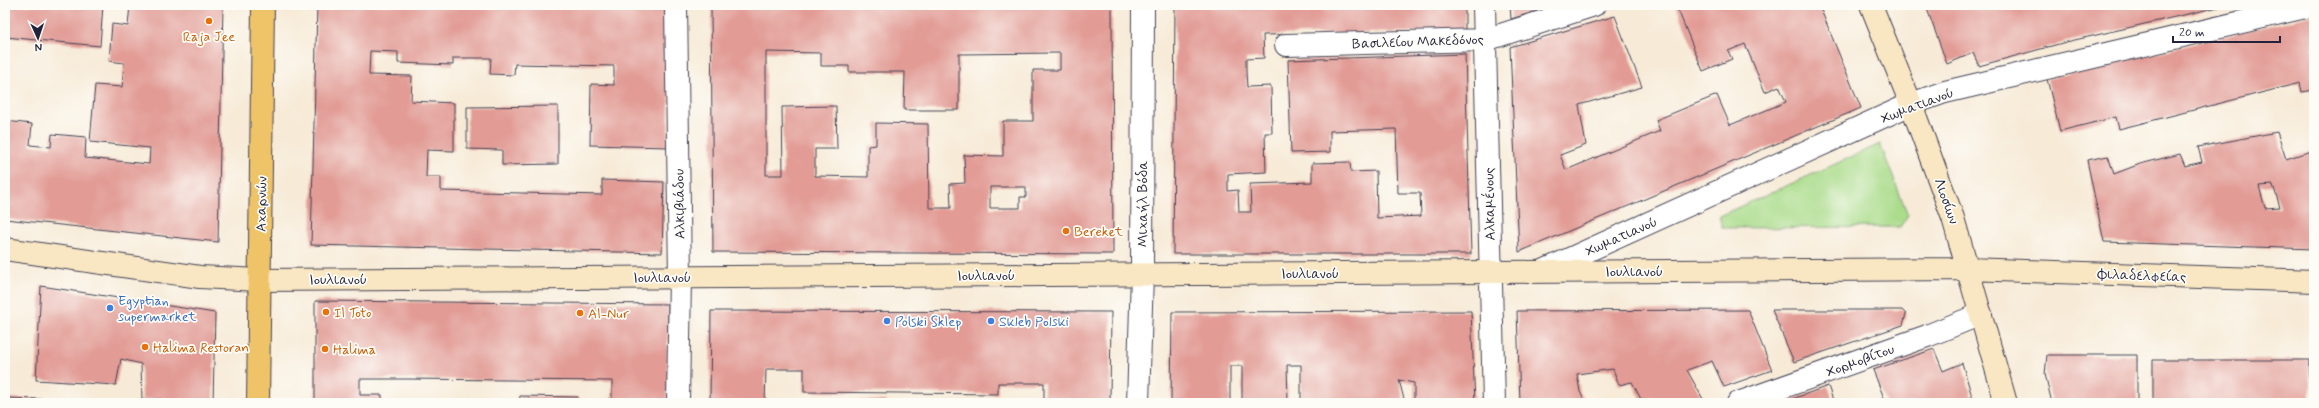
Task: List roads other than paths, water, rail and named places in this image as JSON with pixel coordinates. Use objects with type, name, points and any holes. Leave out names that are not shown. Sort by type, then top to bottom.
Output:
[{"type":"main road","name":"Αχαρνών","points":[[258,403],[263,5]]},
{"type":"main road","name":"Λιοσίων","points":[[1870,5],[1911,104],[1969,269],[2006,403]]},
{"type":"main road","name":"Ιουλιανού","points":[[5,249],[200,277],[259,280],[1969,269]]},
{"type":"main road","name":"Φιλαδελφείας","points":[[1969,269],[2314,281]]},
{"type":"street","name":"Αλκιβιάδου","points":[[676,5],[680,277],[678,403]]},
{"type":"street","name":"Μιχαήλ Βόδα","points":[[1138,403],[1142,274],[1144,5]]},
{"type":"street","name":"Αλκαμένους","points":[[1484,5],[1494,403]]},
{"type":"street","name":"Βασιλείου Μακεδόνος","points":[[1286,45],[1486,40],[1594,5]]},
{"type":"street","name":"Χωματιανού","points":[[1543,271],[1911,104],[1962,87],[2314,5]]},
{"type":"street","name":"Χορμοβίτου","points":[[1738,403],[1927,336],[1981,314]]},
{"type":"place","name":"Raja Jee","points":[[209,21]]},
{"type":"place","name":"Bereket","points":[[1066,231]]},
{"type":"place","name":"Egyptian supermarket","points":[[110,308]]},
{"type":"place","name":"Il Toto","points":[[326,312]]},
{"type":"place","name":"Al-Nur","points":[[580,313]]},
{"type":"place","name":"Polski Sklep","points":[[887,321]]},
{"type":"place","name":"Skleb Polski","points":[[991,321]]},
{"type":"place","name":"Halima Restoran","points":[[145,347]]},
{"type":"place","name":"Halima","points":[[325,349]]}]
